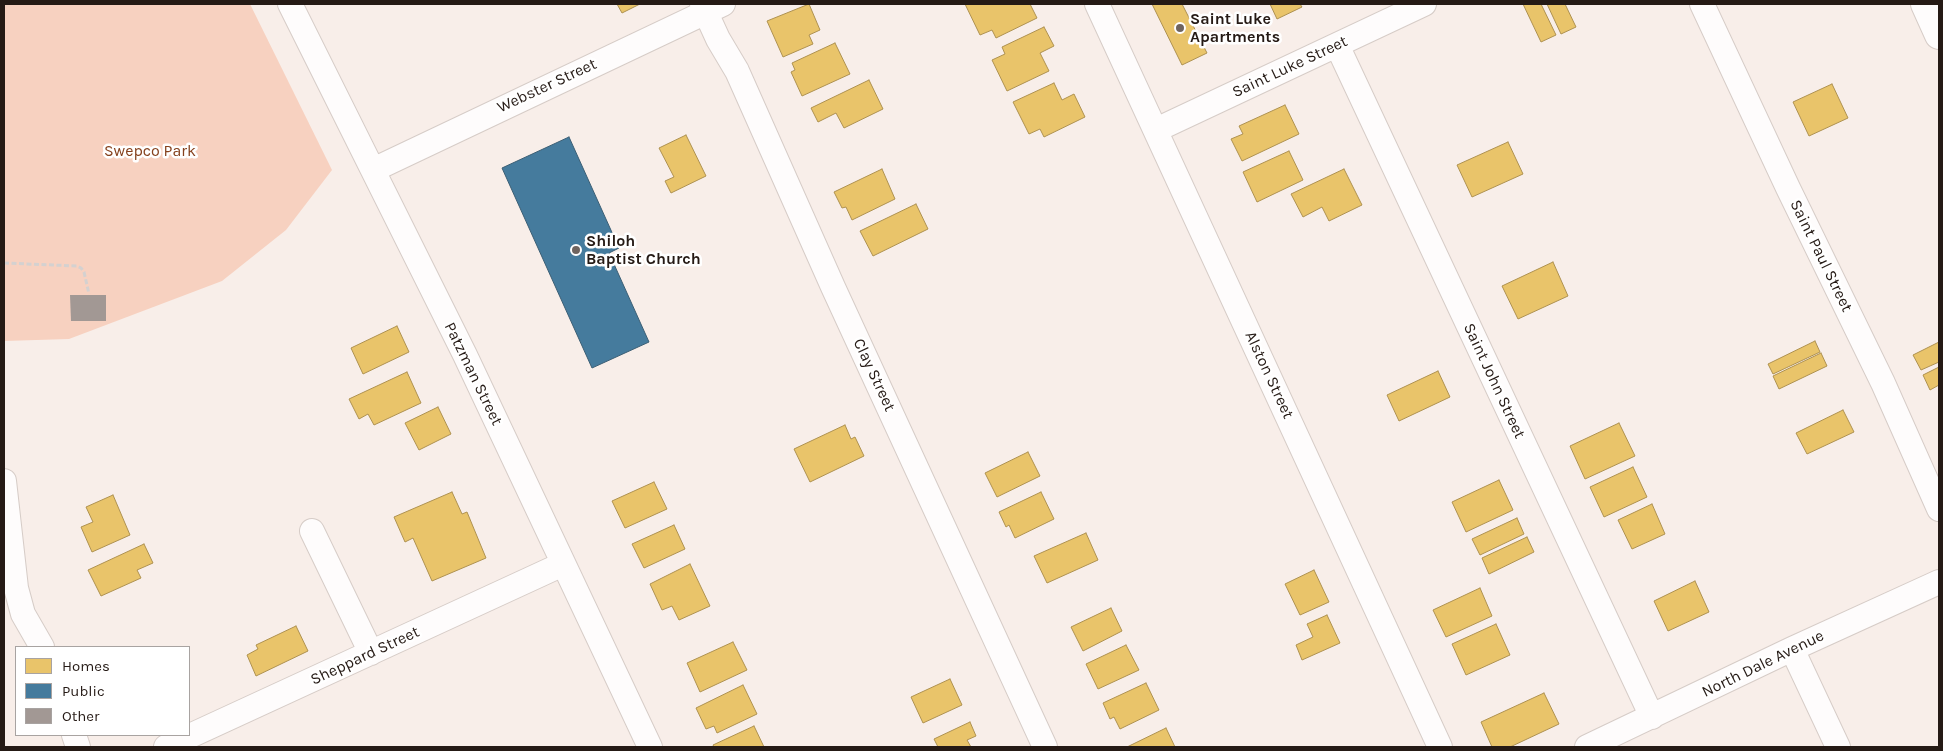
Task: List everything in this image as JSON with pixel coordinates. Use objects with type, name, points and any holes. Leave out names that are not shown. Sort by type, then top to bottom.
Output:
[{"type":"main road","points":[[1925,4],[1939,35]]},
{"type":"street","name":"Patzman Street","points":[[290,4],[465,355],[650,747]]},
{"type":"street","name":"Alston Street","points":[[1097,4],[1440,747]]},
{"type":"street","name":"Saint Luke Street","points":[[1156,130],[1424,4]]},
{"type":"street","name":"Saint Paul Street","points":[[1702,4],[1788,188],[1884,383],[1939,509]]},
{"type":"street","name":"Webster Street","points":[[373,170],[710,6]]},
{"type":"street","name":"Clay Street","points":[[710,6],[718,38],[736,67],[837,296],[1045,747]]},
{"type":"street","name":"Saint John Street","points":[[1336,45],[1652,717]]},
{"type":"street","points":[[4,481],[16,588],[23,614],[41,646]]},
{"type":"street","points":[[312,530],[371,653]]},
{"type":"street","name":"Sheppard Street","points":[[166,747],[563,564]]},
{"type":"street","name":"North Dale Avenue","points":[[1587,747],[1792,649],[1939,582]]},
{"type":"street","points":[[1792,649],[1838,747]]},
{"type":"path","points":[[4,263],[77,266],[84,272],[89,294]]},
{"type":"green space","name":"Swepco Park","points":[[4,4],[250,4],[332,170],[286,230],[222,281],[69,339],[4,341]]},
{"type":"building: Homes","points":[[617,4],[640,4],[622,13]]},
{"type":"building: Homes","points":[[809,4],[820,30],[809,35],[813,44],[783,57],[767,21]]},
{"type":"building: Homes","points":[[965,4],[1030,4],[1037,18],[996,38],[992,30],[980,35]]},
{"type":"building: Homes","name":"Saint Luke Apartments","points":[[1152,4],[1182,4],[1207,53],[1182,65]]},
{"type":"building: Homes","name":"Saint Luke Apartments","points":[[1270,4],[1300,4],[1302,7],[1277,19]]},
{"type":"building: Homes","points":[[1523,4],[1541,4],[1556,35],[1541,42]]},
{"type":"building: Homes","points":[[1547,4],[1565,4],[1576,27],[1561,34]]},
{"type":"building: Homes","points":[[1044,27],[1054,46],[1040,53],[1049,71],[1007,91],[992,60],[1005,54],[1002,47]]},
{"type":"building: Homes","points":[[835,43],[850,74],[802,96],[791,72],[795,70],[792,63]]},
{"type":"building: Homes","points":[[869,80],[883,109],[844,128],[836,113],[818,122],[811,108]]},
{"type":"building: Homes","points":[[1054,83],[1062,100],[1074,94],[1085,117],[1044,137],[1040,129],[1029,134],[1013,102]]},
{"type":"building: Homes","points":[[1832,84],[1848,118],[1809,136],[1793,102]]},
{"type":"building: Homes","points":[[1285,105],[1299,134],[1242,161],[1231,139],[1243,134],[1239,126]]},
{"type":"building: Homes","points":[[686,135],[706,176],[671,193],[665,181],[674,177],[659,148]]},
{"type":"building: Homes","points":[[1508,142],[1523,174],[1472,197],[1457,165]]},
{"type":"building: Homes","points":[[1289,151],[1303,180],[1257,202],[1243,172]]},
{"type":"building: Homes","points":[[882,169],[895,199],[852,220],[846,207],[842,208],[834,192]]},
{"type":"building: Homes","points":[[1344,169],[1362,205],[1329,221],[1322,207],[1303,217],[1291,194]]},
{"type":"building: Homes","points":[[916,204],[928,229],[873,256],[860,231]]},
{"type":"building: Homes","points":[[1553,262],[1568,296],[1518,319],[1502,286]]},
{"type":"building: Homes","points":[[397,326],[409,352],[363,374],[351,348]]},
{"type":"building: Homes","points":[[1815,341],[1820,352],[1773,374],[1768,364]]},
{"type":"building: Homes","points":[[1939,342],[1939,362],[1921,370],[1913,355]]},
{"type":"building: Homes","points":[[1821,353],[1827,366],[1779,389],[1773,376]]},
{"type":"building: Homes","points":[[1939,367],[1939,385],[1930,390],[1923,375]]},
{"type":"building: Homes","points":[[1438,371],[1450,397],[1399,421],[1387,395]]},
{"type":"building: Homes","points":[[407,372],[421,403],[374,425],[368,414],[359,419],[349,399]]},
{"type":"building: Homes","points":[[438,407],[451,434],[419,450],[405,423]]},
{"type":"building: Homes","points":[[1843,410],[1854,432],[1807,454],[1796,433]]},
{"type":"building: Homes","points":[[1619,423],[1635,456],[1585,479],[1570,446]]},
{"type":"building: Homes","points":[[845,425],[851,439],[855,437],[864,456],[810,482],[794,449]]},
{"type":"building: Homes","points":[[1028,452],[1040,476],[997,497],[985,473]]},
{"type":"building: Homes","points":[[1633,467],[1647,497],[1604,517],[1590,487]]},
{"type":"building: Homes","points":[[1499,480],[1513,510],[1466,532],[1452,502]]},
{"type":"building: Homes","points":[[654,482],[667,509],[625,528],[612,501]]},
{"type":"building: Homes","points":[[452,492],[462,514],[467,512],[486,558],[432,581],[413,538],[405,542],[394,517]]},
{"type":"building: Homes","points":[[1041,492],[1054,519],[1015,538],[1009,525],[1006,527],[999,512]]},
{"type":"building: Homes","points":[[113,495],[130,535],[92,552],[81,527],[93,522],[86,507]]},
{"type":"building: Homes","points":[[1652,504],[1665,534],[1632,549],[1618,520]]},
{"type":"building: Homes","points":[[1517,518],[1524,534],[1480,555],[1472,539]]},
{"type":"building: Homes","points":[[674,525],[685,549],[644,568],[632,544]]},
{"type":"building: Homes","points":[[1086,533],[1098,560],[1047,583],[1034,556]]},
{"type":"building: Homes","points":[[1527,537],[1534,552],[1489,574],[1482,558]]},
{"type":"building: Homes","points":[[144,544],[153,563],[137,570],[141,578],[101,596],[88,570]]},
{"type":"building: Homes","points":[[690,564],[710,606],[679,620],[672,606],[662,610],[650,584]]},
{"type":"building: Homes","points":[[1314,570],[1329,602],[1300,615],[1285,584]]},
{"type":"building: Homes","points":[[1695,581],[1709,612],[1668,631],[1654,601]]},
{"type":"building: Homes","points":[[1480,588],[1492,616],[1446,637],[1433,610]]},
{"type":"building: Homes","points":[[1111,608],[1122,631],[1083,651],[1071,627]]},
{"type":"building: Homes","points":[[1327,615],[1340,643],[1302,660],[1296,645],[1313,637],[1307,624]]},
{"type":"building: Homes","points":[[1496,624],[1510,655],[1466,675],[1452,644]]},
{"type":"building: Homes","points":[[296,626],[308,651],[256,676],[247,655],[258,649],[256,645]]},
{"type":"building: Homes","points":[[733,642],[747,670],[700,692],[687,663]]},
{"type":"building: Homes","points":[[1126,645],[1139,670],[1098,689],[1086,664]]},
{"type":"building: Homes","points":[[950,679],[962,705],[923,723],[911,697]]},
{"type":"building: Homes","points":[[1146,683],[1159,710],[1120,729],[1114,717],[1110,719],[1103,703]]},
{"type":"building: Homes","points":[[743,685],[757,714],[717,733],[714,726],[706,729],[696,708]]},
{"type":"building: Homes","points":[[1544,693],[1559,724],[1510,747],[1492,747],[1481,722]]},
{"type":"building: Homes","points":[[970,722],[976,736],[967,740],[971,747],[938,747],[934,739]]},
{"type":"building: Homes","points":[[754,726],[764,747],[714,747],[713,745]]},
{"type":"building: Homes","points":[[1166,728],[1175,747],[1127,747]]},
{"type":"building: Public","name":"Shiloh Baptist Church","points":[[569,137],[619,248],[609,253],[649,342],[592,368],[502,168]]},
{"type":"building: Other","points":[[70,295],[106,295],[106,321],[71,321]]},
{"type":"place","name":"Saint Luke Apartments","points":[[1180,28]]},
{"type":"place","name":"Shiloh Baptist Church","points":[[576,250]]}]
